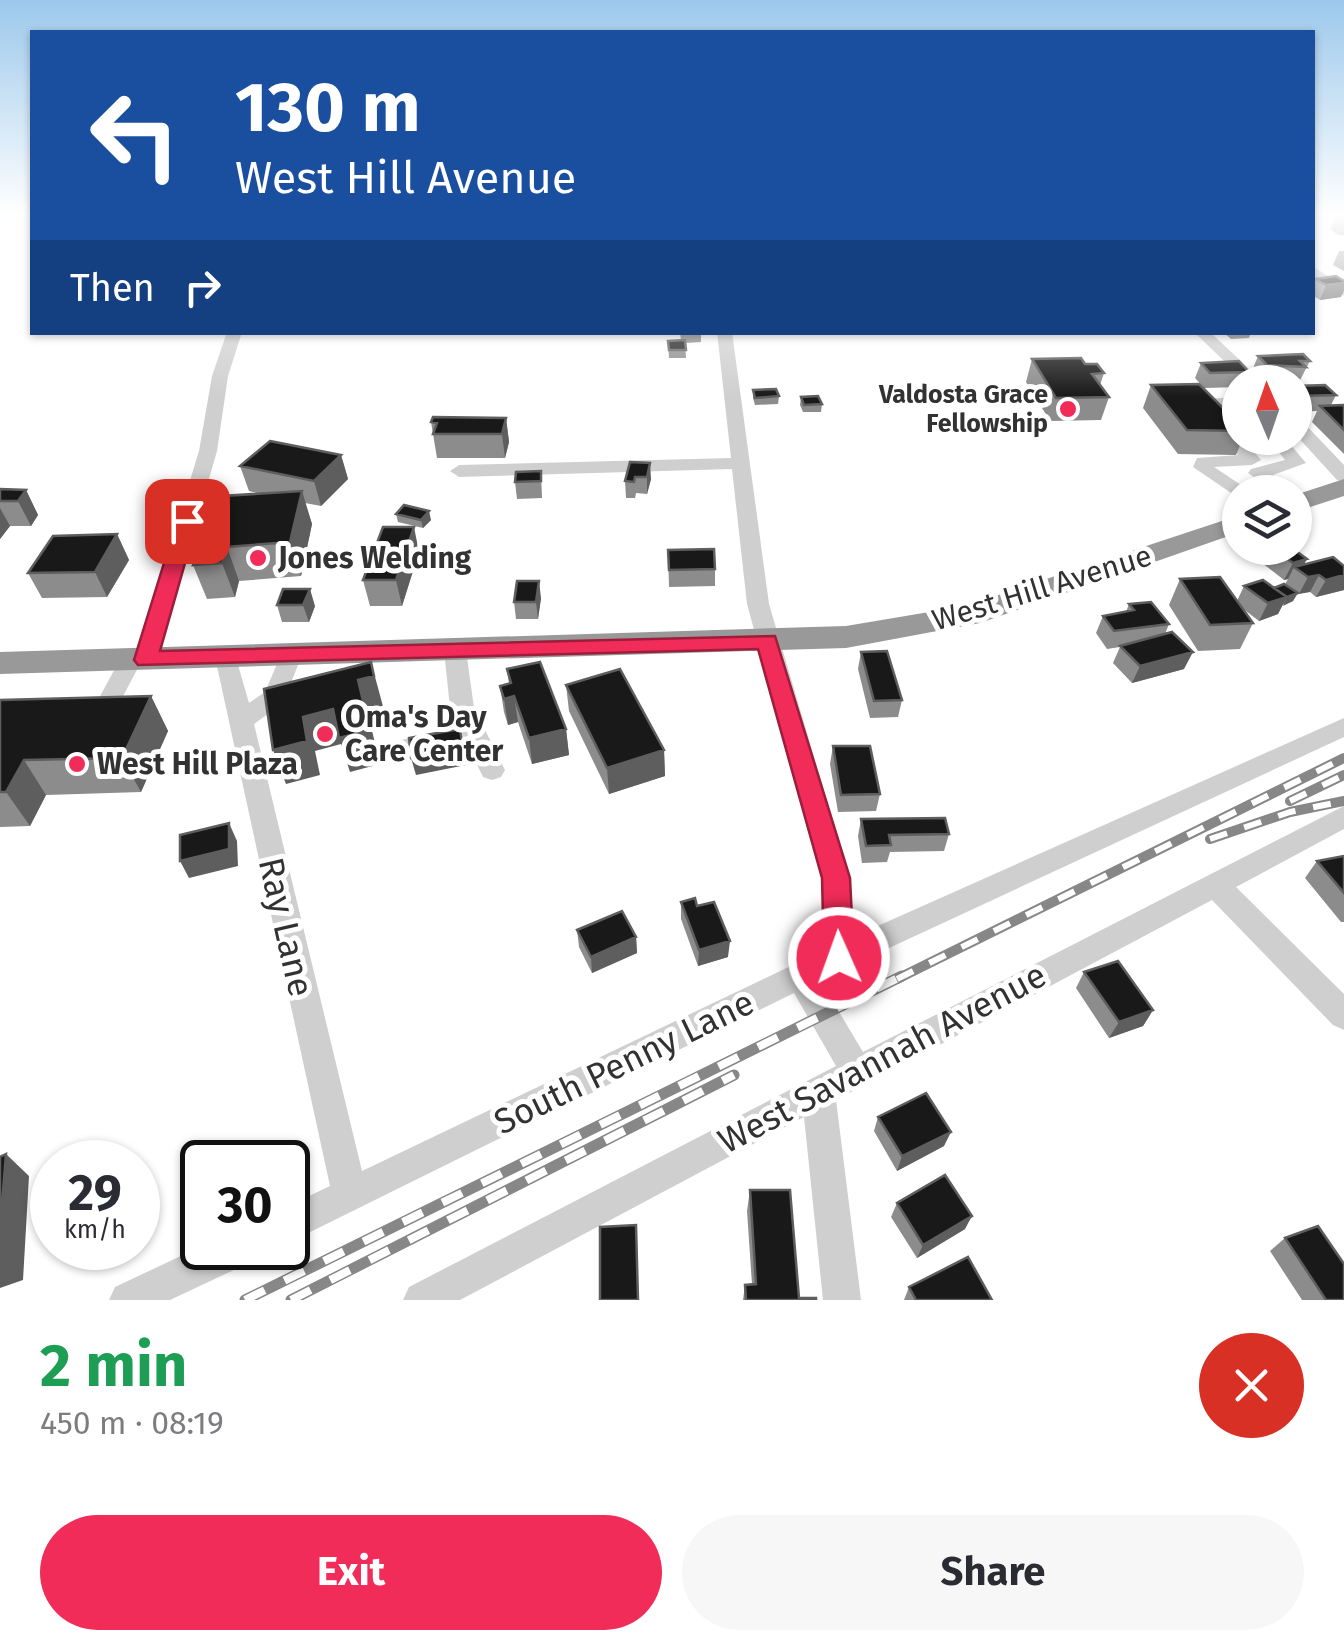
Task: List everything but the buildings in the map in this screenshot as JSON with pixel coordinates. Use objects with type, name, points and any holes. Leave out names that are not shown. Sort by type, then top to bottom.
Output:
[{"type":"highway","points":[[1312,495],[1344,487]]},
{"type":"highway","name":"West Hill Avenue","points":[[0,663],[291,655],[358,667],[455,650],[874,634],[969,616],[1222,529]]},
{"type":"street","points":[[1319,275],[1344,292]]},
{"type":"street","points":[[105,710],[138,660],[208,451],[220,376],[234,335]]},
{"type":"street","points":[[724,335],[738,463],[767,641],[836,878],[839,958]]},
{"type":"street","points":[[1204,335],[1237,365]]},
{"type":"street","points":[[1222,403],[1204,404],[1222,426]]},
{"type":"street","points":[[1312,442],[1344,476]]},
{"type":"street","points":[[1246,455],[1266,475]]},
{"type":"street","points":[[1222,481],[1206,471],[1202,462],[1255,466],[1297,463],[1290,455]]},
{"type":"street","points":[[459,471],[738,463]]},
{"type":"street","points":[[455,650],[462,708],[492,770]]},
{"type":"street","points":[[239,722],[285,696],[291,655]]},
{"type":"street","name":"Ray Lane","points":[[226,657],[350,1196]]},
{"type":"street","name":"South Penny Lane","points":[[310,1215],[800,976],[1344,727]]},
{"type":"street","points":[[402,749],[472,732]]},
{"type":"street","name":"West Savannah Avenue","points":[[422,1300],[1344,818]]},
{"type":"street","points":[[1214,884],[1344,1015]]},
{"type":"street","points":[[800,976],[857,1072]]},
{"type":"street","points":[[818,1091],[842,1300]]},
{"type":"street","points":[[128,1300],[193,1270]]},
{"type":"railway","points":[[897,979],[1344,758]]},
{"type":"railway","points":[[1290,801],[1344,775]]},
{"type":"railway","points":[[1210,839],[1290,812],[1344,801]]},
{"type":"railway","points":[[245,1300],[902,976]]},
{"type":"railway","points":[[291,1300],[734,1075]]},
{"type":"place","name":"Valdosta Grace Fellowship","points":[[1068,409]]},
{"type":"place","name":"Jones Welding","points":[[258,558]]},
{"type":"place","name":"Oma's Day Care Center","points":[[325,734]]},
{"type":"place","name":"West Hill Plaza","points":[[77,764]]},
{"type":"route","points":[[187,521],[146,660],[767,641],[836,878],[839,958]]}]
